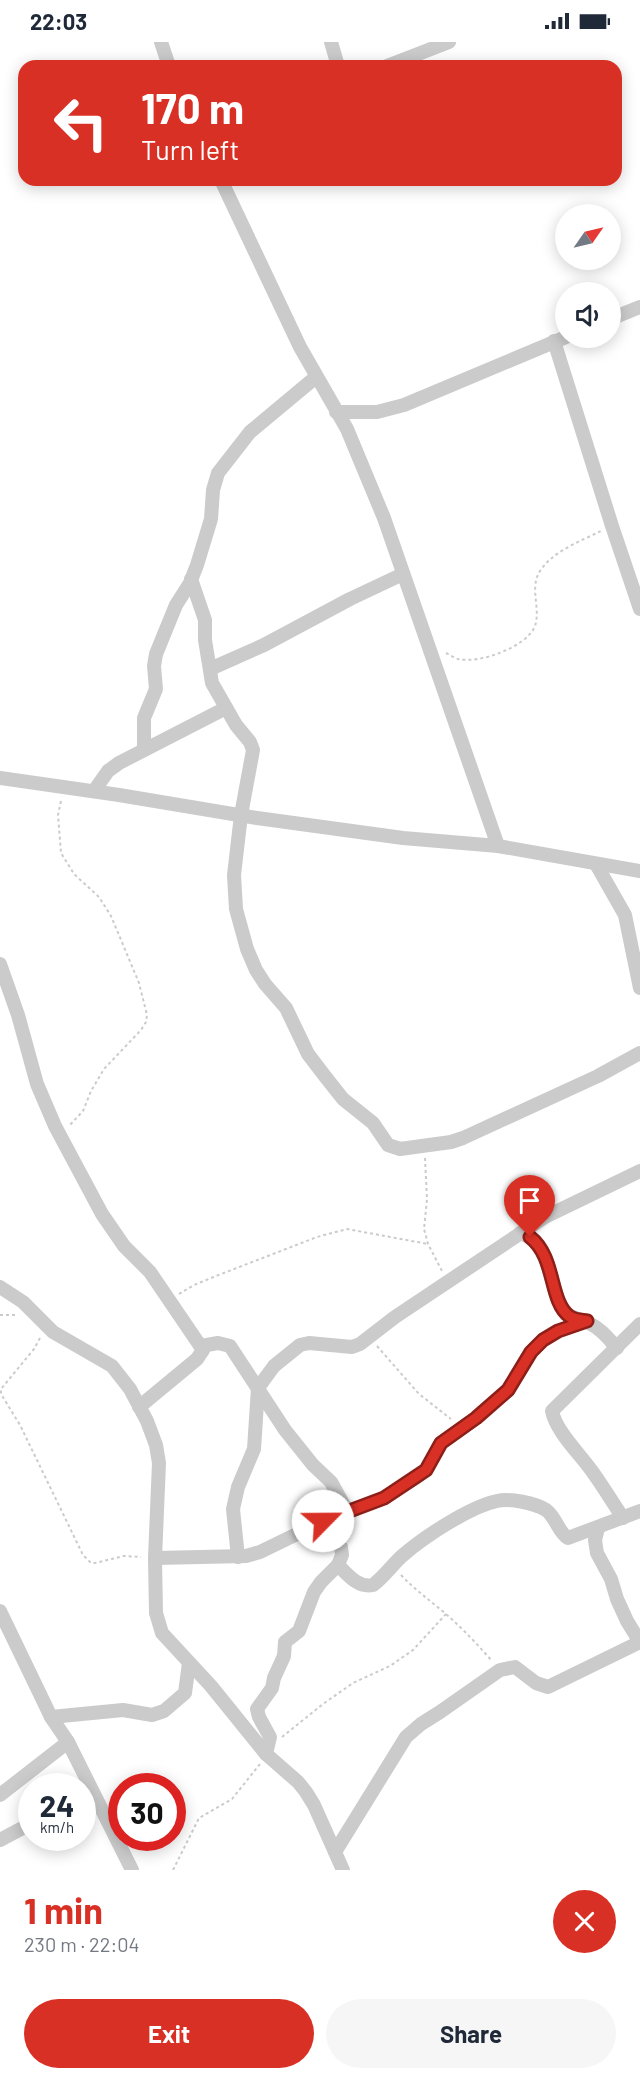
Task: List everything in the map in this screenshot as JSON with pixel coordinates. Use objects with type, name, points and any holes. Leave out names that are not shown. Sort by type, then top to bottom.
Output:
[{"type":"street","points":[[161,42],[167,60]]},
{"type":"street","points":[[331,42],[336,60]]},
{"type":"street","points":[[402,60],[449,42]]},
{"type":"street","points":[[225,186],[279,305],[316,377],[347,429],[384,518],[498,846]]},
{"type":"street","points":[[621,315],[640,307]]},
{"type":"street","points":[[336,412],[377,412],[404,405],[555,341]]},
{"type":"street","points":[[563,348],[612,526],[640,609]]},
{"type":"street","points":[[144,748],[146,739],[143,724],[156,689],[153,666],[156,654],[176,605],[191,579],[211,519],[213,490],[218,473],[250,432],[316,377]]},
{"type":"street","points":[[210,669],[264,645],[350,599],[403,574]]},
{"type":"street","points":[[191,579],[205,620],[204,640],[212,683],[253,750],[235,857],[234,898],[247,949],[265,984],[286,1008],[308,1054],[343,1099],[369,1119],[391,1148],[423,1146],[463,1138],[598,1076],[640,1053]]},
{"type":"street","points":[[94,791],[108,771],[144,748],[226,708]]},
{"type":"street","points":[[0,778],[403,838],[498,846],[640,871]]},
{"type":"street","points":[[596,864],[625,915],[640,988]]},
{"type":"street","points":[[0,964],[18,1015],[37,1084],[60,1135],[102,1214],[118,1238],[150,1272],[203,1350],[197,1359],[140,1407]]},
{"type":"street","points":[[238,1557],[233,1509],[238,1487],[254,1449],[258,1388],[274,1365],[300,1344],[309,1342],[352,1347],[545,1217],[640,1171]]},
{"type":"street","points":[[520,1233],[530,1237],[537,1244],[551,1269],[557,1299],[566,1313],[574,1319],[587,1321],[602,1331],[617,1348]]},
{"type":"street","points":[[0,1287],[24,1302],[53,1332],[112,1366],[130,1389],[156,1445],[159,1463],[155,1558],[156,1612],[160,1626],[166,1639],[306,1792],[343,1870]]},
{"type":"street","points":[[155,1558],[238,1557],[260,1552],[323,1521],[384,1498],[426,1470],[441,1443],[508,1390],[531,1352],[543,1340],[558,1331],[587,1321]]},
{"type":"street","points":[[623,1518],[552,1414],[553,1409],[640,1324]]},
{"type":"street","points":[[201,1346],[218,1343],[230,1346],[285,1431],[302,1453],[332,1482],[347,1511]]},
{"type":"street","points":[[338,1565],[355,1582],[370,1586],[376,1583],[403,1556],[450,1522],[499,1500],[532,1505],[548,1511],[566,1538],[572,1538],[640,1511]]},
{"type":"street","points":[[267,1751],[270,1737],[258,1717],[257,1709],[272,1688],[284,1656],[285,1642],[299,1631],[314,1592],[338,1565],[342,1555],[341,1547],[323,1521]]},
{"type":"street","points":[[335,1852],[406,1737],[420,1724],[500,1670],[515,1667],[536,1683],[548,1687],[640,1642],[627,1621],[611,1579],[597,1553],[595,1540],[598,1528]]},
{"type":"street","points":[[0,1611],[51,1717],[68,1742],[81,1773]]},
{"type":"street","points":[[51,1717],[123,1710],[146,1715],[164,1711],[185,1693],[189,1663]]},
{"type":"street","points":[[0,1795],[68,1742]]},
{"type":"street","points":[[96,1805],[132,1870]]},
{"type":"street","points":[[0,1840],[18,1830]]},
{"type":"path","points":[[427,643],[459,660],[475,660],[514,646],[534,628],[536,621],[535,582],[540,571],[565,550],[612,526]]},
{"type":"path","points":[[60,1135],[83,1111],[104,1069],[141,1030],[146,1023],[147,1015],[137,976],[111,916],[99,897],[74,874],[60,853],[58,815],[64,786]]},
{"type":"path","points":[[423,1146],[427,1177],[424,1229],[428,1244],[448,1282]]},
{"type":"path","points":[[169,1300],[194,1285],[216,1276],[317,1237],[346,1229],[428,1244]]},
{"type":"path","points":[[43,1324],[40,1338],[34,1349],[4,1384],[1,1394],[20,1425],[54,1497],[88,1560],[95,1563],[124,1556],[155,1558]]},
{"type":"path","points":[[369,1336],[395,1369],[419,1394],[445,1416],[464,1427]]},
{"type":"path","points":[[393,1566],[414,1588],[474,1640],[500,1670]]},
{"type":"path","points":[[173,1870],[199,1818],[232,1799],[257,1769],[267,1751],[352,1683],[390,1666],[413,1650],[446,1614]]},
{"type":"route","points":[[323,1521],[384,1498],[417,1477],[430,1465],[441,1443],[476,1418],[508,1390],[531,1352],[543,1340],[558,1331],[587,1321],[570,1317],[562,1308],[557,1299],[551,1269],[537,1244],[530,1237]]}]
